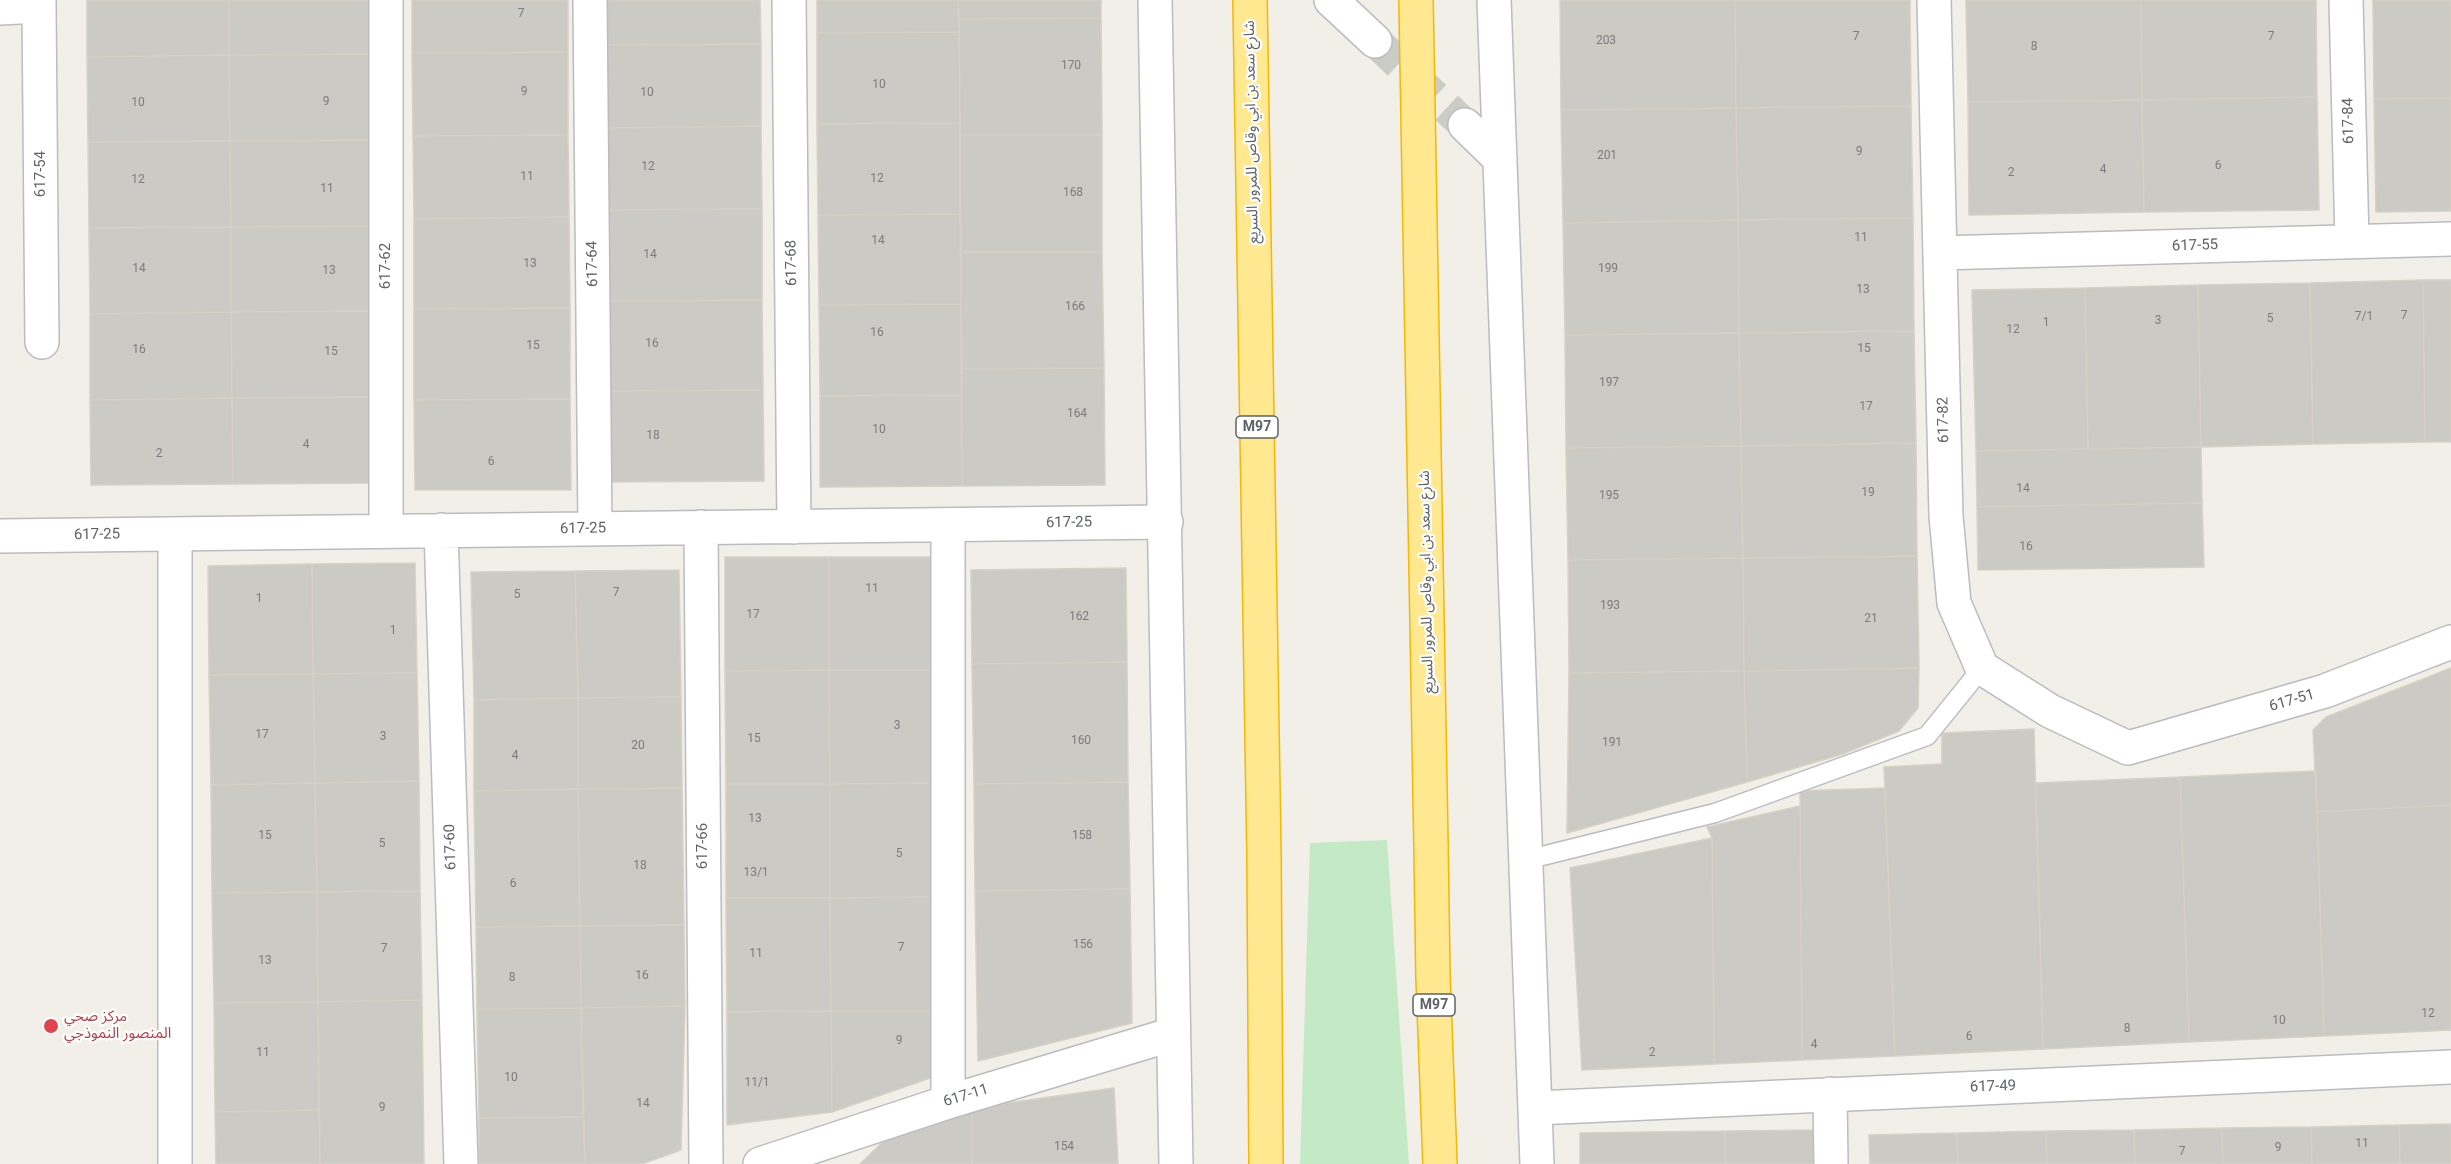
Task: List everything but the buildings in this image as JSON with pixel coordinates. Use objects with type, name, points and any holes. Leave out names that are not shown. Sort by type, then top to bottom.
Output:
[{"type":"highway","name":"شارع سعد بن ابي وقاص للمرور السريع","points":[[1250,0],[1264,855],[1266,1164]]},
{"type":"highway","name":"شارع سعد بن ابي وقاص للمرور السريع","points":[[1416,0],[1433,977],[1440,1164]]},
{"type":"street","name":"617-62","points":[[386,531],[387,0]]},
{"type":"street","name":"617-64","points":[[590,0],[595,529]]},
{"type":"street","name":"617-68","points":[[789,0],[794,527]]},
{"type":"street","points":[[1155,0],[1176,1164]]},
{"type":"street","points":[[1331,0],[1375,41]]},
{"type":"street","points":[[1494,0],[1537,1164]]},
{"type":"street","name":"617-82","points":[[1934,0],[1946,516],[1954,603],[1982,668]]},
{"type":"street","name":"617-84","points":[[2346,0],[2352,241]]},
{"type":"street","name":"617-54","points":[[0,8],[39,3],[42,342]]},
{"type":"street","points":[[1465,125],[1500,159]]},
{"type":"street","name":"617-55","points":[[1940,253],[2451,239]]},
{"type":"street","name":"617-25","points":[[0,536],[1166,522]]},
{"type":"street","points":[[948,525],[948,1102]]},
{"type":"street","name":"617-66","points":[[701,527],[706,1164]]},
{"type":"street","name":"617-60","points":[[441,530],[461,1164]]},
{"type":"street","points":[[175,1164],[176,534]]},
{"type":"street","name":"617-51","points":[[1982,668],[2050,711],[2128,748],[2325,691],[2451,642]]},
{"type":"street","name":"617-11","points":[[760,1164],[817,1155],[948,1102],[1173,1034]]},
{"type":"street","name":"617-49","points":[[1536,1108],[2451,1067]]},
{"type":"street","points":[[1830,1094],[1831,1164]]},
{"type":"lane","points":[[1526,860],[1715,813],[1927,736],[1982,668]]},
{"type":"green space","points":[[1387,840],[1409,1164],[1300,1164],[1310,843]]},
{"type":"tunnel","points":[[1375,41],[1465,125]]},
{"type":"place","name":"مركز صحي المنصور النموذجي","points":[[51,1026]]}]
